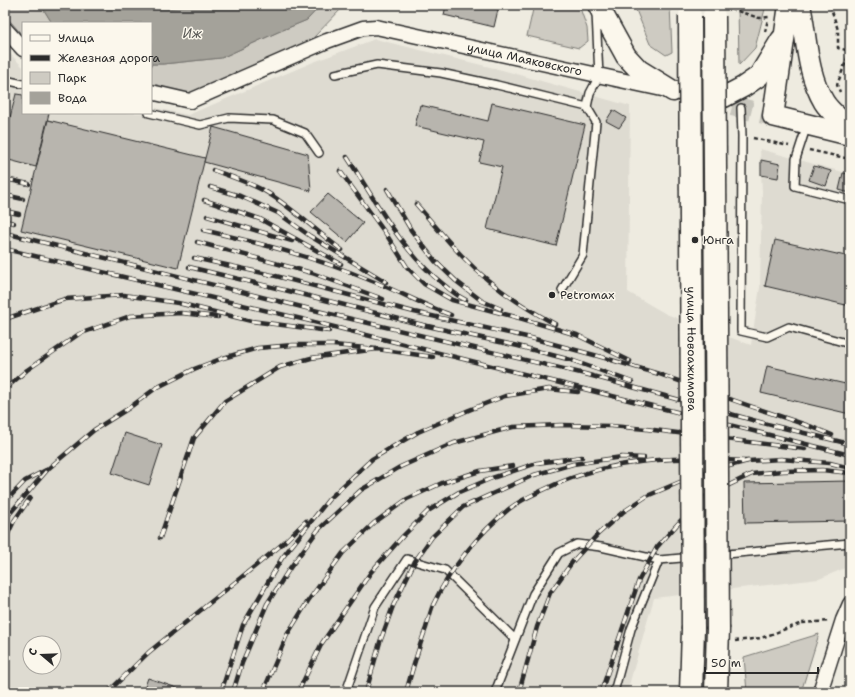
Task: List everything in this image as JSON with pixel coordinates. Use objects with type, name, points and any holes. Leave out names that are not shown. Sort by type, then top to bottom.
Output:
[{"type":"main road","points":[[597,5],[626,56],[640,70],[673,91]]},
{"type":"main road","points":[[789,5],[773,116],[850,135]]},
{"type":"main road","points":[[800,5],[808,55],[814,80],[824,103],[850,129]]},
{"type":"main road","name":"улица Новоажимова","points":[[690,10],[691,692]]},
{"type":"main road","name":"улица Новоажимова","points":[[716,692],[726,635],[720,10]]},
{"type":"main road","points":[[709,100],[724,98],[759,76],[785,33]]},
{"type":"street","name":"улица Маяковского","points":[[152,92],[190,101],[327,41],[363,28],[376,27],[673,91]]},
{"type":"street","points":[[5,29],[22,48]]},
{"type":"street","points":[[820,692],[843,620],[850,604]]},
{"type":"lane","points":[[562,290],[583,255],[596,122],[587,107],[590,93],[599,76],[597,5]]},
{"type":"lane","points":[[335,74],[378,65],[441,73],[497,84],[587,107]]},
{"type":"lane","points":[[5,80],[22,84]]},
{"type":"lane","points":[[741,108],[741,331],[767,337],[789,327],[850,344]]},
{"type":"lane","points":[[152,114],[200,125],[228,118],[273,120],[305,133],[319,153]]},
{"type":"lane","points":[[807,125],[796,159],[795,186],[850,200]]},
{"type":"lane","points":[[495,692],[533,594],[559,553],[577,544],[601,547],[659,560],[850,543]]},
{"type":"lane","points":[[346,692],[375,607],[407,559],[445,570],[515,639]]},
{"type":"lane","points":[[614,692],[631,629],[659,560]]},
{"type":"path","points":[[830,5],[838,30],[838,48],[850,52],[837,85],[843,98]]},
{"type":"path","points":[[720,10],[759,18],[769,17]]},
{"type":"path","points":[[764,37],[769,11]]},
{"type":"path","points":[[726,635],[762,638],[802,624],[843,620]]},
{"type":"shaded area","points":[[375,39],[502,70],[630,106],[628,292],[666,314],[751,345],[760,287],[762,192],[760,149],[850,174],[850,566],[819,579],[654,598],[627,692],[5,692],[5,49],[22,66],[22,114],[152,114],[152,107],[188,115],[311,63]]},
{"type":"green space","points":[[5,5],[41,5],[51,22],[22,22],[22,35],[5,15]]},
{"type":"green space","points":[[139,5],[189,5],[171,8]]},
{"type":"green space","points":[[321,5],[345,5],[312,39],[191,96],[152,87],[152,64],[221,58],[307,20]]},
{"type":"green space","points":[[534,5],[579,5],[587,28],[588,41],[579,48],[527,36]]},
{"type":"green space","points":[[634,5],[670,5],[672,52],[666,55],[650,44]]},
{"type":"green space","points":[[738,5],[766,5],[755,48],[739,65]]},
{"type":"green space","points":[[819,634],[801,692],[747,692],[744,657]]},
{"type":"water","name":"Иж","points":[[41,5],[139,5],[171,8],[189,5],[321,5],[307,20],[221,58],[163,64],[152,64],[152,22],[51,22]]},
{"type":"building","points":[[446,5],[499,5],[494,27],[444,15]]},
{"type":"building","points":[[16,94],[22,95],[22,114],[49,114],[36,167],[5,159],[5,137]]},
{"type":"building","points":[[492,103],[585,125],[556,246],[487,229],[502,167],[479,162],[484,142],[415,126],[420,105],[488,121]]},
{"type":"building","points":[[613,110],[626,118],[619,128],[606,121]]},
{"type":"building","points":[[48,120],[205,158],[178,268],[21,230]]},
{"type":"building","points":[[213,127],[308,154],[311,191],[204,162]]},
{"type":"building","points":[[761,160],[780,164],[778,178],[761,175]]},
{"type":"building","points":[[814,166],[831,171],[826,186],[809,180]]},
{"type":"building","points":[[843,173],[850,174],[850,193],[839,190]]},
{"type":"building","points":[[328,194],[363,223],[347,242],[311,212]]},
{"type":"building","points":[[775,240],[850,257],[850,306],[765,286]]},
{"type":"building","points":[[767,366],[850,385],[850,414],[761,393]]},
{"type":"building","points":[[125,433],[162,445],[149,485],[112,473]]},
{"type":"building","points":[[850,481],[850,521],[745,523],[744,483]]},
{"type":"building","points":[[148,678],[180,689],[179,692],[143,692]]},
{"type":"tunnel","points":[[703,99],[773,116]]},
{"type":"railway","points":[[347,157],[390,225],[414,256],[428,271],[457,295],[466,300]]},
{"type":"railway","points":[[213,170],[262,189],[342,250]]},
{"type":"railway","points":[[340,171],[386,234],[407,267],[424,284],[452,300],[577,335],[630,361]]},
{"type":"railway","points":[[5,179],[29,184]]},
{"type":"railway","points":[[210,187],[240,196],[278,213],[310,236],[386,282]]},
{"type":"railway","points":[[387,189],[411,230],[435,261],[456,281],[482,301],[501,309]]},
{"type":"railway","points":[[5,195],[23,199]]},
{"type":"railway","points":[[204,200],[260,219],[341,264]]},
{"type":"railway","points":[[416,204],[446,239],[475,269],[496,287],[519,303],[555,324]]},
{"type":"railway","points":[[5,211],[19,214]]},
{"type":"railway","points":[[207,216],[292,241]]},
{"type":"railway","points":[[5,221],[14,223]]},
{"type":"railway","points":[[203,230],[266,245],[307,257],[378,283],[451,315]]},
{"type":"railway","points":[[5,233],[326,313],[585,374],[767,424],[850,444]]},
{"type":"railway","points":[[197,242],[312,273],[383,299]]},
{"type":"railway","points":[[5,249],[306,320],[850,455]]},
{"type":"railway","points":[[194,258],[272,275],[414,312],[531,338],[598,356],[659,374],[832,435]]},
{"type":"railway","points":[[189,267],[423,325],[518,346],[571,360],[632,382]]},
{"type":"railway","points":[[5,319],[65,299],[124,295],[178,303],[251,321],[329,331]]},
{"type":"railway","points":[[5,389],[27,370],[79,334],[130,316],[181,313],[218,317]]},
{"type":"railway","points":[[5,519],[49,468],[94,430],[129,408],[156,388],[194,369],[223,358],[258,348],[293,345],[333,345],[377,349]]},
{"type":"railway","points":[[160,538],[194,438],[225,401],[280,367],[311,358],[377,349],[433,357]]},
{"type":"railway","points":[[221,692],[243,625],[282,558],[329,499],[372,459],[418,432],[505,396],[549,389],[578,392]]},
{"type":"railway","points":[[233,692],[242,663],[267,604],[290,568],[318,530],[361,490],[400,467],[454,443],[513,427],[561,425],[611,426],[646,429],[805,449]]},
{"type":"railway","points":[[298,692],[322,643],[371,572],[428,511],[459,492],[492,478],[537,463],[582,457]]},
{"type":"railway","points":[[366,692],[380,642],[393,606],[415,561],[432,537],[463,507],[534,475],[573,464],[622,457],[644,458]]},
{"type":"railway","points":[[406,692],[433,605],[440,592],[456,565],[486,529],[509,509],[525,499],[556,484],[605,468],[639,462],[673,459],[748,461]]},
{"type":"railway","points":[[519,692],[537,627],[550,593],[573,561],[598,534],[623,512],[647,496],[699,474],[748,461],[781,459],[830,463],[850,468]]},
{"type":"railway","points":[[263,692],[287,635],[308,601],[343,553],[374,523],[407,499],[442,483],[480,471],[513,466]]},
{"type":"railway","points":[[5,502],[25,481],[46,470]]},
{"type":"railway","points":[[601,692],[639,580],[657,547],[700,499],[752,474],[783,471],[822,470],[850,473]]},
{"type":"railway","points":[[5,540],[14,521],[30,498]]},
{"type":"railway","points":[[108,692],[149,652],[280,546],[306,521]]},
{"type":"place","name":"Юнга","points":[[695,240]]},
{"type":"place","name":"Petromax","points":[[552,295]]}]
